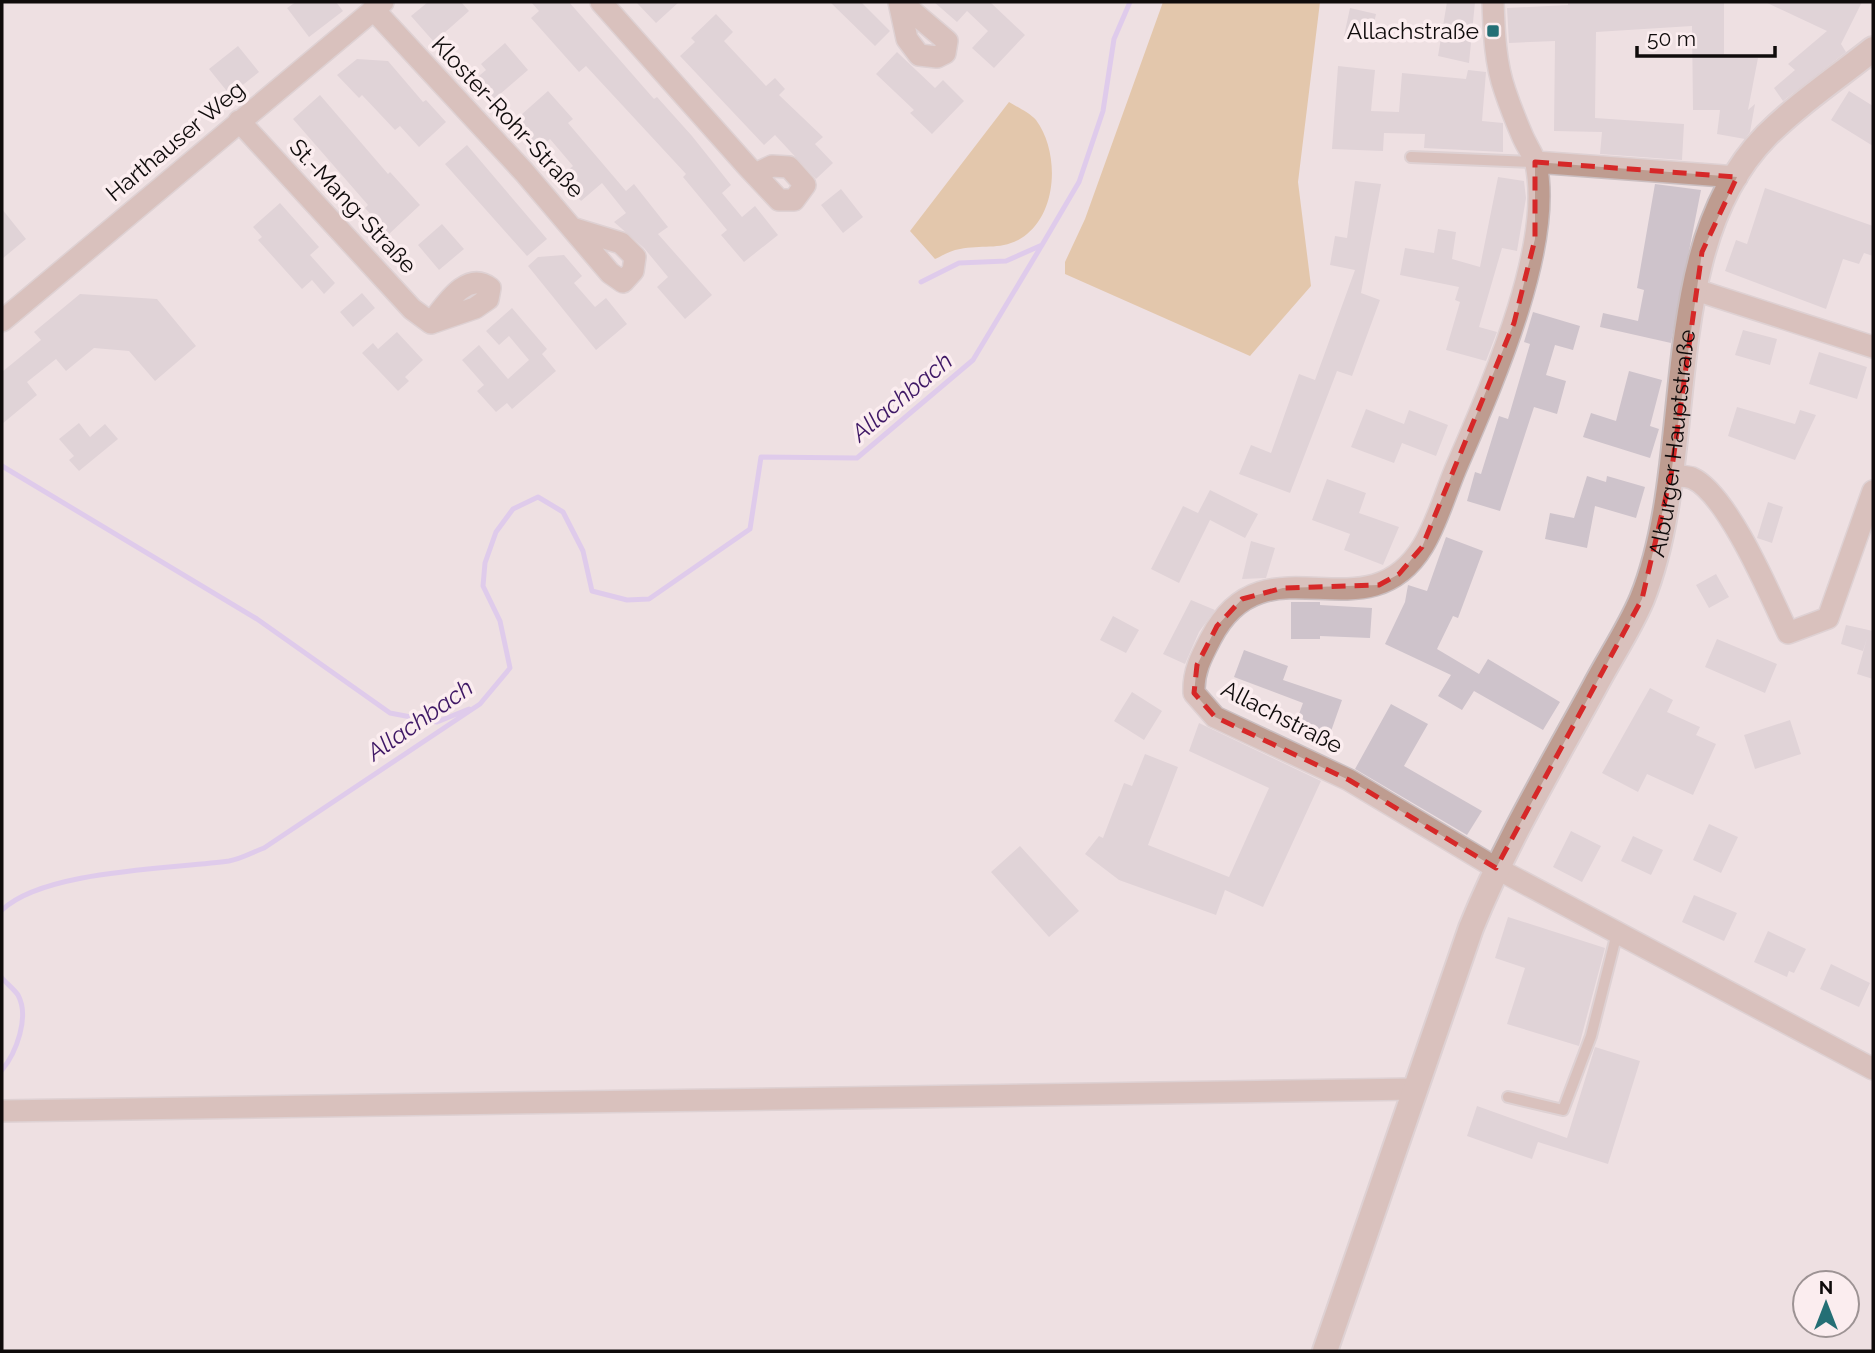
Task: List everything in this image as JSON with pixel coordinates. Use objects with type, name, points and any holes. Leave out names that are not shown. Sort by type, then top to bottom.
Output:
[{"type":"street","points":[[601,2],[755,174]]},
{"type":"street","name":"Allachstraße","points":[[1493,2],[1495,45],[1503,87],[1535,162],[1538,184],[1535,239],[1514,323],[1499,369],[1422,547],[1399,574],[1379,585],[1355,590],[1283,588],[1257,592],[1242,598],[1217,626],[1197,665],[1193,680],[1194,693],[1215,717],[1349,780],[1496,868]]},
{"type":"street","name":"Harthauser Weg","points":[[2,321],[378,6]]},
{"type":"street","name":"Kloster-Rohr-Straße","points":[[378,6],[575,229]]},
{"type":"street","name":"Alburger Hauptstraße","points":[[1325,1351],[1471,928],[1496,868],[1642,599],[1660,534],[1671,475],[1696,290],[1710,225],[1737,177],[1766,136],[1873,49]]},
{"type":"street","name":"St.-Mang-Straße","points":[[239,121],[412,309],[431,323]]},
{"type":"street","points":[[1535,162],[1737,177]]},
{"type":"street","points":[[1696,290],[1873,347]]},
{"type":"street","points":[[1671,475],[1693,478],[1719,503],[1751,554],[1788,634],[1828,618],[1873,491]]},
{"type":"street","points":[[1496,868],[1873,1069]]},
{"type":"street","points":[[5,1111],[1414,1089]]},
{"type":"lane","points":[[1411,157],[1535,162]]},
{"type":"lane","points":[[1508,1097],[1563,1110],[1591,1036],[1617,933]]},
{"type":"highlighted area","points":[[1535,162],[1737,177],[1702,252],[1671,475],[1642,599],[1496,868],[1349,780],[1215,717],[1194,693],[1197,665],[1217,626],[1242,599],[1283,588],[1379,585],[1399,574],[1422,547],[1514,323],[1535,239]]},
{"type":"shaded area","points":[[1163,2],[1320,2],[1298,182],[1311,286],[1250,356],[1065,274],[1065,262],[1085,219]]},
{"type":"shaded area","points":[[1009,102],[1036,120],[1049,147],[1052,179],[1045,210],[1037,223],[1019,240],[1002,245],[957,250],[935,259],[910,231]]},
{"type":"building","points":[[296,2],[336,2],[343,11],[309,37],[287,8]]},
{"type":"building","points":[[428,2],[461,2],[469,11],[434,42],[411,16]]},
{"type":"building","points":[[531,2],[569,2],[654,99],[657,97],[692,136],[731,185],[722,193],[742,217],[755,206],[778,235],[744,262],[721,235],[727,230],[683,177],[686,174],[586,66],[579,72],[531,18],[539,11]]},
{"type":"building","points":[[636,2],[679,2],[656,23]]},
{"type":"building","points":[[830,2],[861,2],[890,31],[875,46]]},
{"type":"building","points":[[934,2],[990,2],[1025,35],[994,68],[972,48],[988,31],[967,11],[957,22]]},
{"type":"building","points":[[1447,2],[1475,2],[1469,63],[1438,56]]},
{"type":"building","points":[[1568,2],[1724,2],[1724,54],[1758,58],[1748,110],[1755,104],[1750,132],[1745,139],[1717,134],[1720,110],[1693,110],[1692,26],[1596,32],[1595,118],[1684,124],[1682,160],[1600,154],[1602,132],[1554,131],[1555,41],[1509,43],[1507,8],[1568,5]]},
{"type":"building","points":[[1765,2],[1862,2],[1841,44],[1846,52],[1783,101],[1774,88],[1795,70],[1788,64],[1827,31]]},
{"type":"building","points":[[1350,8],[1376,14],[1370,41],[1344,36]]},
{"type":"building","points":[[716,14],[733,32],[724,41],[766,86],[775,78],[785,89],[779,95],[823,137],[815,144],[833,163],[816,179],[775,135],[764,145],[680,56],[695,42],[691,38]]},
{"type":"building","points":[[505,43],[528,70],[492,101],[474,80],[486,70],[481,64]]},
{"type":"building","points":[[238,46],[259,72],[230,95],[209,69]]},
{"type":"building","points":[[897,52],[935,88],[943,80],[964,101],[932,134],[910,113],[914,110],[876,74]]},
{"type":"building","points":[[357,59],[388,61],[423,102],[426,100],[446,122],[419,147],[400,126],[395,130],[362,95],[359,98],[337,75]]},
{"type":"building","points":[[1338,66],[1375,70],[1371,111],[1399,112],[1402,73],[1466,79],[1468,70],[1486,72],[1482,121],[1503,123],[1503,152],[1424,148],[1425,134],[1384,133],[1383,151],[1332,149]]},
{"type":"building","points":[[548,91],[573,119],[568,123],[626,191],[634,184],[668,227],[658,234],[712,295],[685,319],[657,287],[668,277],[644,248],[614,222],[626,213],[602,183],[581,201],[560,177],[573,166],[550,139],[537,151],[512,123]]},
{"type":"building","points":[[1849,91],[1873,106],[1873,146],[1831,120]]},
{"type":"building","points":[[320,95],[388,174],[390,172],[420,205],[389,234],[365,208],[368,205],[293,119]]},
{"type":"building","points":[[467,145],[547,239],[527,256],[445,164]]},
{"type":"building","points":[[1498,177],[1524,181],[1526,198],[1517,251],[1502,248],[1479,327],[1497,332],[1486,361],[1446,350],[1460,302],[1455,300],[1459,287],[1400,275],[1405,248],[1434,253],[1438,229],[1456,232],[1452,259],[1480,267]]},
{"type":"building","points":[[1355,181],[1381,184],[1361,293],[1380,300],[1352,376],[1337,371],[1290,493],[1239,474],[1251,445],[1271,453],[1299,374],[1315,380],[1355,270],[1330,265],[1335,236],[1347,238]]},
{"type":"building","points":[[1655,184],[1701,190],[1671,343],[1600,327],[1603,313],[1638,321],[1644,290],[1637,288]]},
{"type":"building","points":[[1765,188],[1873,226],[1873,256],[1864,253],[1859,264],[1843,259],[1826,309],[1725,271],[1736,240],[1747,244]]},
{"type":"building","points":[[841,189],[863,217],[843,233],[821,205]]},
{"type":"building","points":[[280,203],[319,247],[310,255],[335,283],[324,294],[312,280],[302,289],[258,240],[262,237],[253,227]]},
{"type":"building","points":[[2,209],[26,239],[2,259]]},
{"type":"building","points":[[442,224],[464,249],[439,270],[418,245]]},
{"type":"building","points":[[564,255],[582,276],[574,283],[595,307],[606,298],[627,324],[596,350],[528,266],[538,257]]},
{"type":"building","points":[[362,293],[375,308],[353,327],[340,312]]},
{"type":"building","points":[[80,294],[157,299],[196,346],[155,381],[129,351],[94,348],[66,371],[56,359],[27,382],[37,395],[2,424],[2,372],[41,340],[34,332]]},
{"type":"building","points":[[512,308],[547,349],[542,354],[556,371],[512,409],[507,403],[496,412],[477,391],[484,385],[462,360],[479,345],[508,379],[529,360],[509,336],[499,345],[486,331]]},
{"type":"building","points":[[1533,312],[1580,326],[1573,350],[1555,345],[1546,375],[1566,381],[1557,414],[1534,407],[1500,511],[1467,501],[1475,472],[1481,474],[1499,416],[1508,419],[1530,344],[1524,342]]},
{"type":"building","points":[[1743,330],[1777,339],[1770,365],[1735,355]]},
{"type":"building","points":[[397,332],[423,360],[405,377],[409,381],[398,391],[362,353],[373,343],[378,349]]},
{"type":"building","points":[[1819,352],[1867,367],[1857,399],[1809,384]]},
{"type":"building","points":[[1629,371],[1662,380],[1650,426],[1659,429],[1650,458],[1583,437],[1591,413],[1616,421]]},
{"type":"building","points":[[1737,407],[1795,424],[1800,410],[1816,415],[1795,460],[1728,436]]},
{"type":"building","points":[[1366,409],[1404,424],[1409,410],[1448,425],[1436,456],[1402,443],[1394,463],[1351,447]]},
{"type":"building","points":[[79,423],[90,437],[105,424],[118,439],[79,471],[69,460],[74,456],[59,439]]},
{"type":"building","points":[[1587,476],[1606,482],[1607,476],[1645,487],[1636,518],[1595,506],[1587,548],[1545,539],[1550,513],[1574,518]]},
{"type":"building","points":[[1327,479],[1366,493],[1359,513],[1399,527],[1383,565],[1344,550],[1350,534],[1312,520]]},
{"type":"building","points":[[1210,490],[1258,514],[1245,538],[1210,520],[1179,583],[1151,569],[1183,506],[1198,513]]},
{"type":"building","points":[[1768,502],[1783,507],[1772,543],[1757,538]]},
{"type":"building","points":[[1446,537],[1483,551],[1458,618],[1453,616],[1437,649],[1479,674],[1488,659],[1560,702],[1543,730],[1474,691],[1462,710],[1438,696],[1451,675],[1385,644],[1405,602],[1408,585],[1427,591]]},
{"type":"building","points":[[1251,541],[1275,548],[1266,578],[1242,579]]},
{"type":"building","points":[[1716,574],[1729,597],[1709,608],[1696,585]]},
{"type":"building","points":[[1191,600],[1215,610],[1199,632],[1185,664],[1163,654]]},
{"type":"building","points":[[1291,602],[1320,602],[1320,605],[1372,608],[1370,638],[1320,636],[1320,639],[1291,639]]},
{"type":"building","points":[[1113,616],[1139,630],[1126,653],[1100,640]]},
{"type":"building","points":[[1846,625],[1873,631],[1873,679],[1857,674],[1867,638],[1863,651],[1841,644]]},
{"type":"building","points":[[1717,639],[1777,664],[1765,693],[1705,667]]},
{"type":"building","points":[[1244,650],[1288,666],[1283,680],[1342,700],[1329,737],[1295,725],[1303,703],[1234,677]]},
{"type":"building","points":[[1650,688],[1673,700],[1667,712],[1700,727],[1696,735],[1716,744],[1693,795],[1647,774],[1638,792],[1602,773]]},
{"type":"building","points":[[1132,692],[1162,711],[1144,740],[1114,721]]},
{"type":"building","points":[[1391,704],[1428,724],[1404,766],[1482,811],[1467,835],[1355,769]]},
{"type":"building","points":[[1790,720],[1801,754],[1755,769],[1744,735]]},
{"type":"building","points":[[1199,723],[1321,781],[1263,907],[1225,890],[1216,915],[1119,880],[1085,854],[1099,836],[1103,838],[1124,783],[1132,786],[1145,754],[1178,767],[1148,845],[1229,877],[1269,788],[1189,751]]},
{"type":"building","points":[[1709,824],[1738,837],[1721,873],[1693,860]]},
{"type":"building","points":[[1571,831],[1601,846],[1582,882],[1553,867]]},
{"type":"building","points":[[1633,836],[1663,850],[1651,875],[1621,861]]},
{"type":"building","points":[[1020,846],[1079,911],[1049,937],[991,872]]},
{"type":"building","points":[[1694,895],[1737,913],[1724,941],[1682,922]]},
{"type":"building","points":[[1508,917],[1605,948],[1579,1046],[1507,1024],[1525,968],[1495,958]]},
{"type":"building","points":[[1768,931],[1806,949],[1794,973],[1789,971],[1787,977],[1754,962]]},
{"type":"building","points":[[1831,964],[1870,983],[1859,1007],[1820,989]]},
{"type":"building","points":[[1595,1047],[1640,1061],[1608,1164],[1538,1142],[1532,1159],[1467,1136],[1477,1106],[1567,1138]]},
{"type":"waterway","name":"Allachbach","points":[[2,910],[21,897],[77,879],[143,869],[229,861],[264,848],[480,704],[510,668],[500,621],[483,586],[485,563],[496,532],[513,509],[538,497],[563,512],[583,551],[592,591],[627,600],[649,599],[750,529],[761,457],[857,458],[973,360],[1042,245],[1079,182],[1103,111],[1114,39],[1130,2]]},
{"type":"waterway","points":[[921,282],[959,263],[1006,261],[1042,245]]},
{"type":"waterway","points":[[2,466],[257,619],[390,713],[437,722],[469,709]]},
{"type":"waterway","name":"Allachbach","points":[[2,978],[18,995],[23,1014],[16,1045],[2,1070]]},
{"type":"place","name":"Allachstraße","points":[[1493,31]]}]
